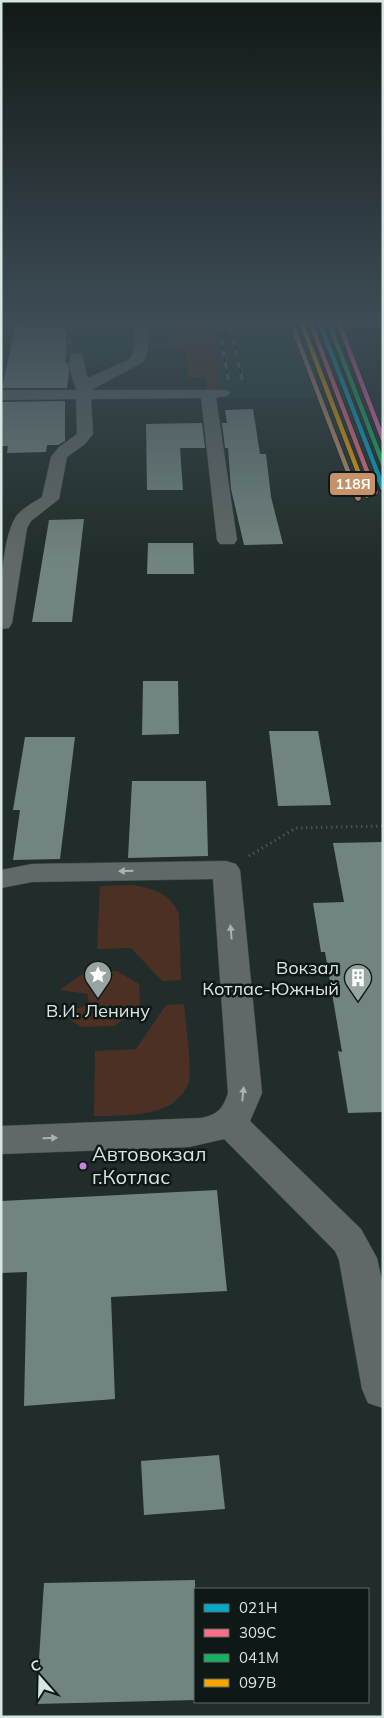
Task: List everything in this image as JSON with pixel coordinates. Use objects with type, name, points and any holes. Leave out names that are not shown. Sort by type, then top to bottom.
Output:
[{"type":"street","points":[[1,623],[18,528],[24,518],[50,499],[58,458],[62,452],[82,439],[85,434],[84,401]]},
{"type":"street","points":[[216,401],[227,540]]},
{"type":"street","points":[[1,879],[32,872],[226,870],[244,1093],[240,1111],[230,1123],[213,1130],[189,1133],[1,1140]]},
{"type":"street","points":[[230,1123],[348,1240],[358,1258],[383,1389]]},
{"type":"path","points":[[226,870],[296,828],[383,826]]},
{"type":"shaded area","points":[[133,885],[160,893],[171,901],[179,914],[181,980],[162,981],[131,948],[97,949],[100,886]]},
{"type":"shaded area","points":[[117,971],[139,984],[140,1008],[114,1026],[81,1027],[61,1013],[88,1005],[88,994],[60,990],[85,972]]},
{"type":"shaded area","points":[[184,1004],[190,1075],[183,1093],[174,1102],[162,1109],[135,1115],[94,1116],[95,1051],[136,1049],[166,1005]]},
{"type":"building","points":[[65,401],[65,441],[58,445],[47,445],[46,452],[7,453],[8,446],[1,446],[1,402]]},
{"type":"building","points":[[253,409],[260,454],[266,454],[271,497],[283,544],[244,545],[231,489],[228,448],[225,448],[222,423],[227,423],[225,410]]},
{"type":"building","points":[[202,423],[205,448],[180,448],[183,490],[147,490],[146,424]]},
{"type":"building","points":[[84,519],[72,622],[32,622],[49,520]]},
{"type":"building","points":[[148,543],[193,543],[194,574],[147,574]]},
{"type":"building","points":[[143,681],[178,681],[179,734],[142,735]]},
{"type":"building","points":[[269,731],[318,731],[331,805],[278,806]]},
{"type":"building","points":[[25,737],[75,737],[60,859],[13,860],[20,810],[13,810]]},
{"type":"building","points":[[132,781],[206,781],[208,856],[128,858]]},
{"type":"building","name":"Вокзал Котлас-Южный","points":[[383,842],[383,1112],[348,1113],[338,1051],[342,1052],[325,952],[321,952],[313,903],[344,902],[333,843]]},
{"type":"building","points":[[217,1190],[227,1291],[111,1297],[115,1399],[24,1406],[27,1272],[1,1273],[1,1201]]},
{"type":"building","points":[[219,1455],[225,1509],[144,1515],[141,1461]]},
{"type":"building","points":[[195,1580],[194,1700],[36,1704],[44,1583]]},
{"type":"transit line","name":"118Я","points":[[321,401],[358,498]]},
{"type":"transit line","name":"097В","points":[[331,401],[367,495]]},
{"type":"transit line","name":"309С","points":[[340,401],[375,492]]},
{"type":"transit line","name":"021Н","points":[[350,401],[383,488]]},
{"type":"transit line","name":"041М","points":[[359,401],[383,464]]},
{"type":"transit line","points":[[369,401],[383,439]]},
{"type":"place","name":"В.И. Ленину","points":[[98,999]]},
{"type":"place","name":"Вокзал Котлас-Южный","points":[[358,1002]]},
{"type":"place","name":"Автовокзал г.Котлас","points":[[83,1166]]}]
